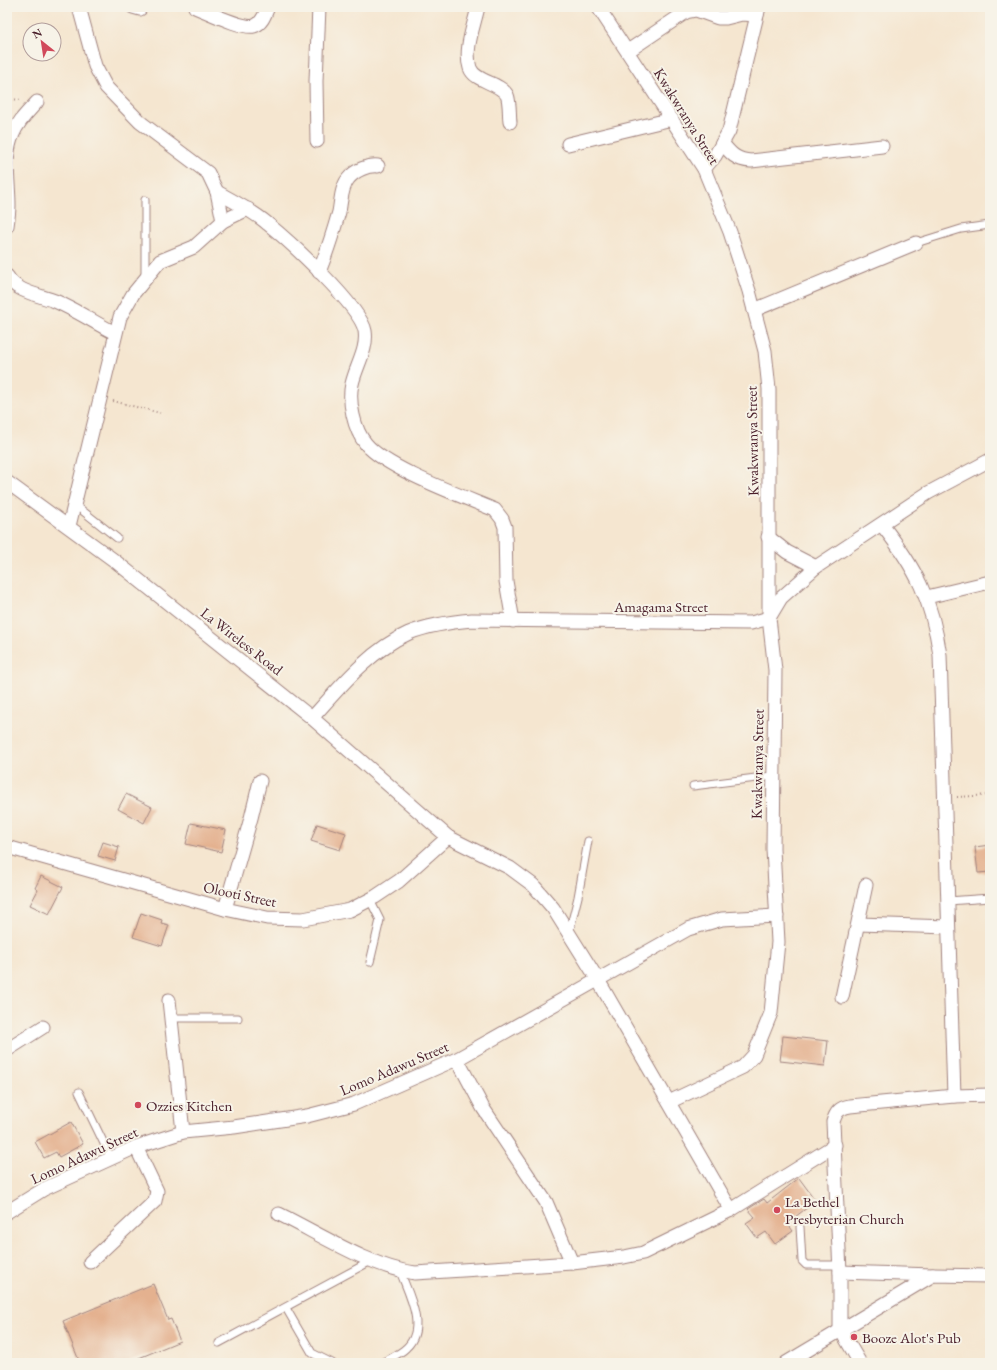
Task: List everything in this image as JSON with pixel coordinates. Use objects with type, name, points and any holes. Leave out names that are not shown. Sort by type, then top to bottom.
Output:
[{"type":"street","points":[[79,7],[95,66],[106,87],[140,122],[208,174],[217,192],[223,221]]},
{"type":"street","points":[[195,7],[243,26],[254,26],[261,22],[268,7]]},
{"type":"street","points":[[317,141],[316,81],[319,7]]},
{"type":"street","points":[[478,7],[469,47],[470,66],[472,73],[504,91],[508,96],[510,122]]},
{"type":"street","name":"Kwakwranya Street","points":[[598,7],[704,169],[730,232],[754,310],[765,351],[769,389],[768,538],[770,618],[775,670],[772,776],[773,872],[778,942],[771,1013],[754,1055],[743,1067],[669,1102]]},
{"type":"street","points":[[628,52],[686,12],[696,10],[718,18],[726,18],[758,11],[734,113],[728,131],[722,143],[704,169]]},
{"type":"street","points":[[7,226],[9,206],[9,146],[13,134],[22,117],[38,102]]},
{"type":"street","points":[[568,144],[672,119]]},
{"type":"street","points":[[722,143],[733,156],[741,160],[882,146]]},
{"type":"street","points":[[319,272],[329,249],[343,191],[348,179],[361,170],[371,166],[378,166]]},
{"type":"street","points":[[217,192],[248,209],[268,224],[319,272],[343,297],[361,320],[365,330],[364,348],[352,384],[351,392],[356,426],[366,445],[410,473],[499,514],[505,527],[506,581],[513,621]]},
{"type":"street","points":[[69,526],[120,317],[145,277],[160,261],[194,247],[223,221],[248,209]]},
{"type":"street","points":[[754,310],[916,243]]},
{"type":"street","points":[[7,276],[10,282],[23,290],[56,301],[115,333]]},
{"type":"street","points":[[770,618],[781,598],[816,567],[882,525],[928,493],[990,460]]},
{"type":"street","name":"La Wireless Road","points":[[7,482],[69,526],[312,718],[448,837],[510,868],[534,885],[553,908],[598,980],[731,1210]]},
{"type":"street","points":[[882,525],[912,566],[927,597],[937,634],[940,655],[946,797],[948,927],[954,1096]]},
{"type":"street","points":[[768,538],[787,552],[816,567]]},
{"type":"street","points":[[927,597],[990,582]]},
{"type":"street","name":"Amagama Street","points":[[312,718],[335,692],[365,663],[384,648],[409,633],[442,623],[472,620],[751,623],[770,618]]},
{"type":"street","points":[[225,909],[260,781]]},
{"type":"street","name":"Olooti Street","points":[[7,847],[225,909],[267,918],[303,919],[350,910],[370,900],[398,881],[448,837]]},
{"type":"street","points":[[842,997],[866,886]]},
{"type":"street","name":"Lomo Adawu Street","points":[[7,1212],[44,1188],[136,1147],[183,1132],[234,1127],[307,1116],[354,1104],[457,1059],[682,932],[700,924],[722,919],[777,916]]},
{"type":"street","points":[[859,924],[948,927]]},
{"type":"street","points":[[169,1000],[183,1132]]},
{"type":"street","points":[[7,1050],[43,1027]]},
{"type":"street","points":[[457,1059],[483,1108],[546,1202],[572,1263]]},
{"type":"street","points":[[860,1363],[840,1329],[840,1269],[833,1122],[836,1113],[842,1108],[954,1096],[990,1095]]},
{"type":"street","points":[[279,1214],[371,1260],[400,1271],[415,1273],[572,1263],[624,1257],[643,1253],[731,1210],[835,1145]]},
{"type":"street","points":[[90,1262],[155,1201],[157,1196],[157,1191],[136,1147]]},
{"type":"street","points":[[840,1269],[933,1275],[990,1276]]},
{"type":"street","points":[[786,1363],[840,1329],[933,1275]]},
{"type":"lane","points":[[145,200],[145,277]]},
{"type":"lane","points":[[916,243],[960,229],[990,225]]},
{"type":"lane","points":[[74,504],[117,538]]},
{"type":"lane","points":[[693,786],[772,776]]},
{"type":"lane","points":[[569,933],[578,897],[588,841]]},
{"type":"lane","points":[[948,901],[990,898]]},
{"type":"lane","points":[[370,900],[380,920],[370,962]]},
{"type":"lane","points":[[171,1018],[238,1018]]},
{"type":"lane","points":[[79,1092],[111,1158]]},
{"type":"lane","points":[[800,1228],[802,1261],[806,1265],[840,1269]]},
{"type":"lane","points":[[219,1343],[286,1308],[371,1260]]},
{"type":"lane","points":[[382,1363],[407,1348],[414,1334],[417,1317],[400,1271]]},
{"type":"lane","points":[[286,1308],[312,1354],[332,1363]]},
{"type":"path","points":[[100,398],[160,413]]},
{"type":"path","points":[[946,797],[990,794]]},
{"type":"building","points":[[126,794],[152,807],[144,823],[118,809]]},
{"type":"building","points":[[191,823],[226,830],[221,852],[186,844]]},
{"type":"building","points":[[317,824],[346,833],[340,850],[311,841]]},
{"type":"building","points":[[103,842],[119,847],[115,861],[98,856]]},
{"type":"building","points":[[990,845],[990,872],[978,873],[975,847]]},
{"type":"building","points":[[41,876],[63,887],[49,914],[30,905],[38,890],[35,888]]},
{"type":"building","points":[[141,913],[162,920],[161,923],[169,925],[162,946],[133,937]]},
{"type":"building","points":[[783,1036],[828,1041],[825,1066],[780,1061]]},
{"type":"building","points":[[71,1122],[83,1144],[59,1157],[56,1152],[44,1158],[35,1142]]},
{"type":"building","name":"La Bethel Presbyterian Church","points":[[799,1178],[816,1201],[787,1223],[793,1231],[775,1244],[766,1232],[757,1238],[746,1223],[755,1217],[748,1209],[764,1199],[767,1203]]},
{"type":"building","points":[[153,1284],[168,1320],[171,1319],[180,1341],[127,1363],[80,1363],[63,1321]]},
{"type":"place","name":"Ozzies Kitchen","points":[[138,1105]]},
{"type":"place","name":"La Bethel Presbyterian Church","points":[[777,1210]]},
{"type":"place","name":"Booze Alot's Pub","points":[[854,1337]]}]
